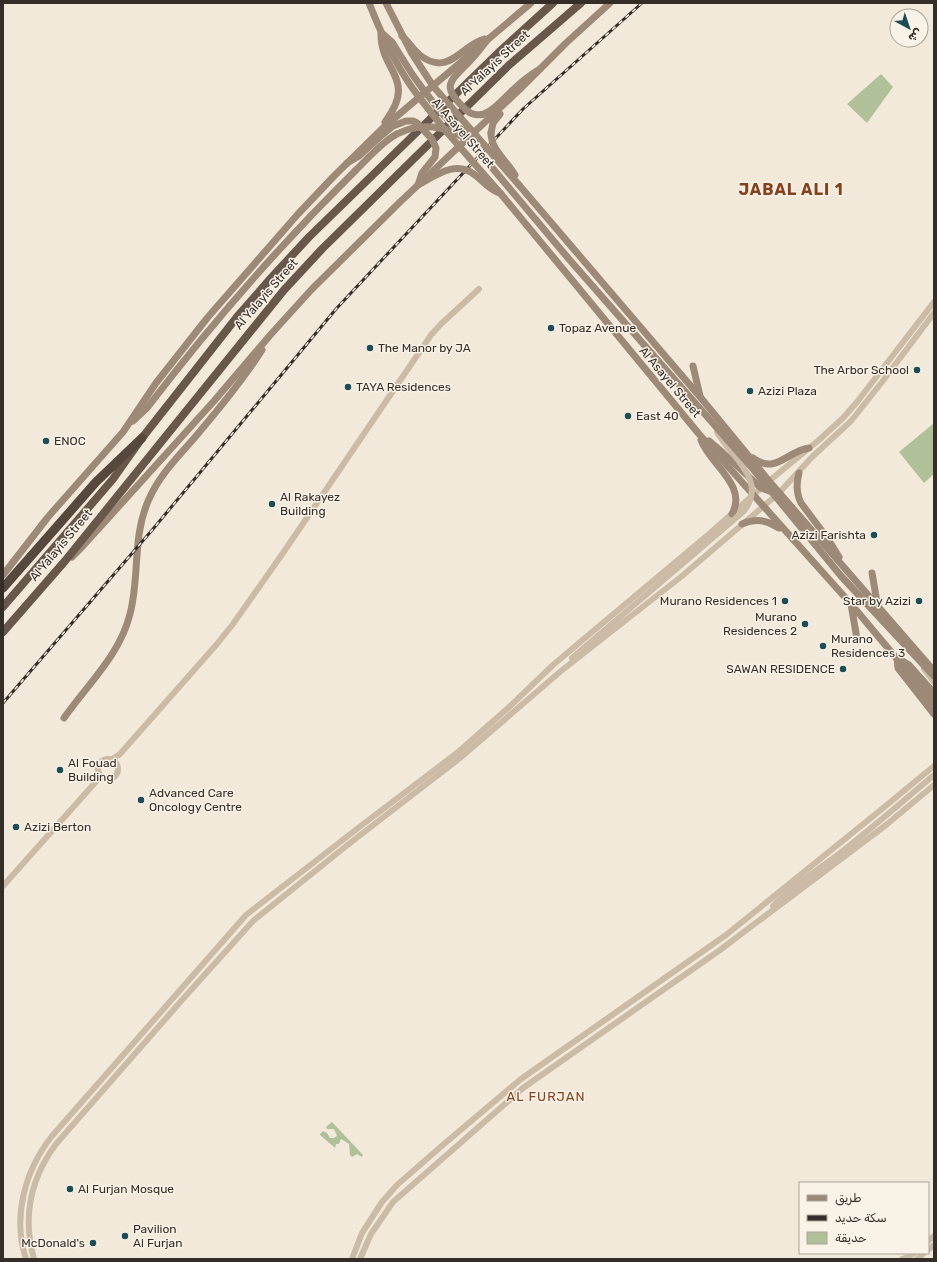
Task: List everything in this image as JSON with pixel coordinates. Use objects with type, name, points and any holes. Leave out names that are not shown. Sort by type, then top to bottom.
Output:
[{"type":"highway","name":"Al Yalayis Street","points":[[3,608],[109,484],[142,438],[237,318],[282,265],[493,58],[554,3]]},
{"type":"highway","name":"Al Yalayis Street","points":[[3,632],[65,561],[284,290],[311,260],[508,66],[582,3]]},
{"type":"highway","points":[[3,588],[96,482],[142,438]]},
{"type":"main road","name":"Al Asayel Street","points":[[369,3],[381,33],[403,75],[419,97],[699,434],[851,604],[934,703]]},
{"type":"main road","name":"Al Asayel Street","points":[[386,3],[402,36],[433,86],[701,398],[779,493],[934,671]]},
{"type":"main road","points":[[3,575],[48,517],[128,425],[156,383],[208,317],[268,246],[373,137],[530,3]]},
{"type":"main road","points":[[65,561],[82,547],[134,491],[272,333],[317,284],[418,185],[610,3]]},
{"type":"main road","points":[[381,33],[392,42],[412,74],[452,124],[464,131],[474,133]]},
{"type":"main road","points":[[373,137],[394,110],[399,93],[396,74],[382,48],[381,33]]},
{"type":"main road","points":[[402,36],[421,56],[432,61],[439,62],[454,59],[476,43],[488,39]]},
{"type":"main road","points":[[488,39],[454,76],[451,82],[450,88],[452,94],[470,113],[480,115],[487,113],[521,83],[540,69]]},
{"type":"main road","points":[[519,90],[510,105],[495,120],[491,133],[494,146],[512,170],[519,185]]},
{"type":"main road","points":[[347,163],[359,156],[382,134],[393,126],[403,121],[413,121],[417,123],[432,139],[436,148],[435,158],[422,173],[418,185]]},
{"type":"main road","points":[[128,425],[140,416],[147,408],[255,276],[309,217],[388,140],[398,133],[418,127],[445,129],[463,137],[478,150],[568,258],[757,475],[837,571],[934,676]]},
{"type":"main road","points":[[418,185],[448,170],[461,168],[473,173],[487,186],[501,194]]},
{"type":"main road","points":[[64,718],[112,654],[125,631],[132,605],[140,527],[145,508],[153,489],[164,472],[214,414],[258,357],[272,333]]},
{"type":"main road","points":[[693,366],[701,398]]},
{"type":"main road","points":[[699,434],[722,452],[761,488],[769,492],[779,493]]},
{"type":"main road","points":[[699,434],[702,445],[708,455],[734,489],[736,500],[732,514]]},
{"type":"main road","points":[[749,455],[762,463],[770,464],[782,461],[800,450],[809,448]]},
{"type":"main road","points":[[799,473],[797,489],[801,503],[828,539],[843,566]]},
{"type":"main road","points":[[742,524],[753,520],[762,520],[770,522],[787,533]]},
{"type":"main road","points":[[872,573],[877,605]]},
{"type":"main road","points":[[851,604],[857,639]]},
{"type":"main road","points":[[934,693],[909,665],[897,658],[898,668],[934,714]]},
{"type":"street","points":[[113,762],[233,624],[283,553],[430,335],[479,289]]},
{"type":"street","points":[[26,1259],[21,1220],[28,1178],[39,1153],[246,915],[356,829],[457,753],[507,709],[553,665],[835,426],[857,402],[934,302]]},
{"type":"street","points":[[34,1259],[30,1239],[28,1215],[31,1194],[38,1173],[56,1144],[253,922],[350,843],[460,758],[561,671],[677,580],[779,493],[799,473],[812,457],[851,421],[934,313]]},
{"type":"street","points":[[561,671],[565,664],[591,641],[744,511],[749,503],[752,495],[751,481],[748,473],[722,440],[714,425]]},
{"type":"street","points":[[918,659],[934,682]]},
{"type":"street","points":[[105,759],[113,762],[117,771],[113,777],[107,778],[101,776],[98,770],[99,764],[105,759]]},
{"type":"street","points":[[352,1259],[362,1232],[382,1202],[397,1185],[444,1144],[521,1080],[726,934],[878,813],[934,766]]},
{"type":"street","points":[[766,916],[773,906],[786,894],[892,812],[934,775]]},
{"type":"street","points":[[3,886],[101,776]]},
{"type":"street","points":[[360,1259],[371,1234],[393,1202],[523,1088],[709,959],[886,825],[934,785]]},
{"type":"street","points":[[108,1072],[114,1077]]},
{"type":"street","points":[[902,1259],[912,1254]]},
{"type":"green space","points":[[881,74],[893,87],[867,123],[847,104]]},
{"type":"green space","points":[[934,423],[934,474],[924,483],[899,452]]},
{"type":"green space","points":[[332,1122],[363,1155],[362,1157],[357,1154],[352,1157],[350,1155],[349,1144],[341,1139],[339,1144],[336,1144],[335,1148],[320,1135],[323,1131],[327,1133],[330,1138],[337,1136],[334,1129],[327,1129],[326,1127]]},
{"type":"railway","points":[[3,703],[153,529],[336,309],[523,109],[642,3]]},
{"type":"place","name":"Topaz Avenue","points":[[551,328]]},
{"type":"place","name":"The Manor by JA","points":[[370,348]]},
{"type":"place","name":"The Arbor School","points":[[917,370]]},
{"type":"place","name":"TAYA Residences","points":[[348,387]]},
{"type":"place","name":"Azizi Plaza","points":[[750,391]]},
{"type":"place","name":"East 40","points":[[628,416]]},
{"type":"place","name":"ENOC","points":[[46,441]]},
{"type":"place","name":"Al Rakayez Building","points":[[272,504]]},
{"type":"place","name":"Azizi Farishta","points":[[874,535]]},
{"type":"place","name":"Murano Residences 1","points":[[785,601]]},
{"type":"place","name":"Star by Azizi","points":[[919,601]]},
{"type":"place","name":"Murano Residences 2","points":[[805,624]]},
{"type":"place","name":"Murano Residences 3","points":[[823,646]]},
{"type":"place","name":"SAWAN RESIDENCE","points":[[843,669]]},
{"type":"place","name":"Al Fouad Building","points":[[60,770]]},
{"type":"place","name":"Advanced Care Oncology Centre","points":[[141,800]]},
{"type":"place","name":"Azizi Berton","points":[[16,827]]},
{"type":"place","name":"Al Furjan Mosque","points":[[70,1189]]},
{"type":"place","name":"Pavilion Al Furjan","points":[[125,1236]]},
{"type":"place","name":"McDonald's","points":[[93,1243]]},
{"type":"district","name":"JABAL ALI 1","points":[[791,189]]},
{"type":"district","name":"AL FURJAN","points":[[546,1096]]}]
